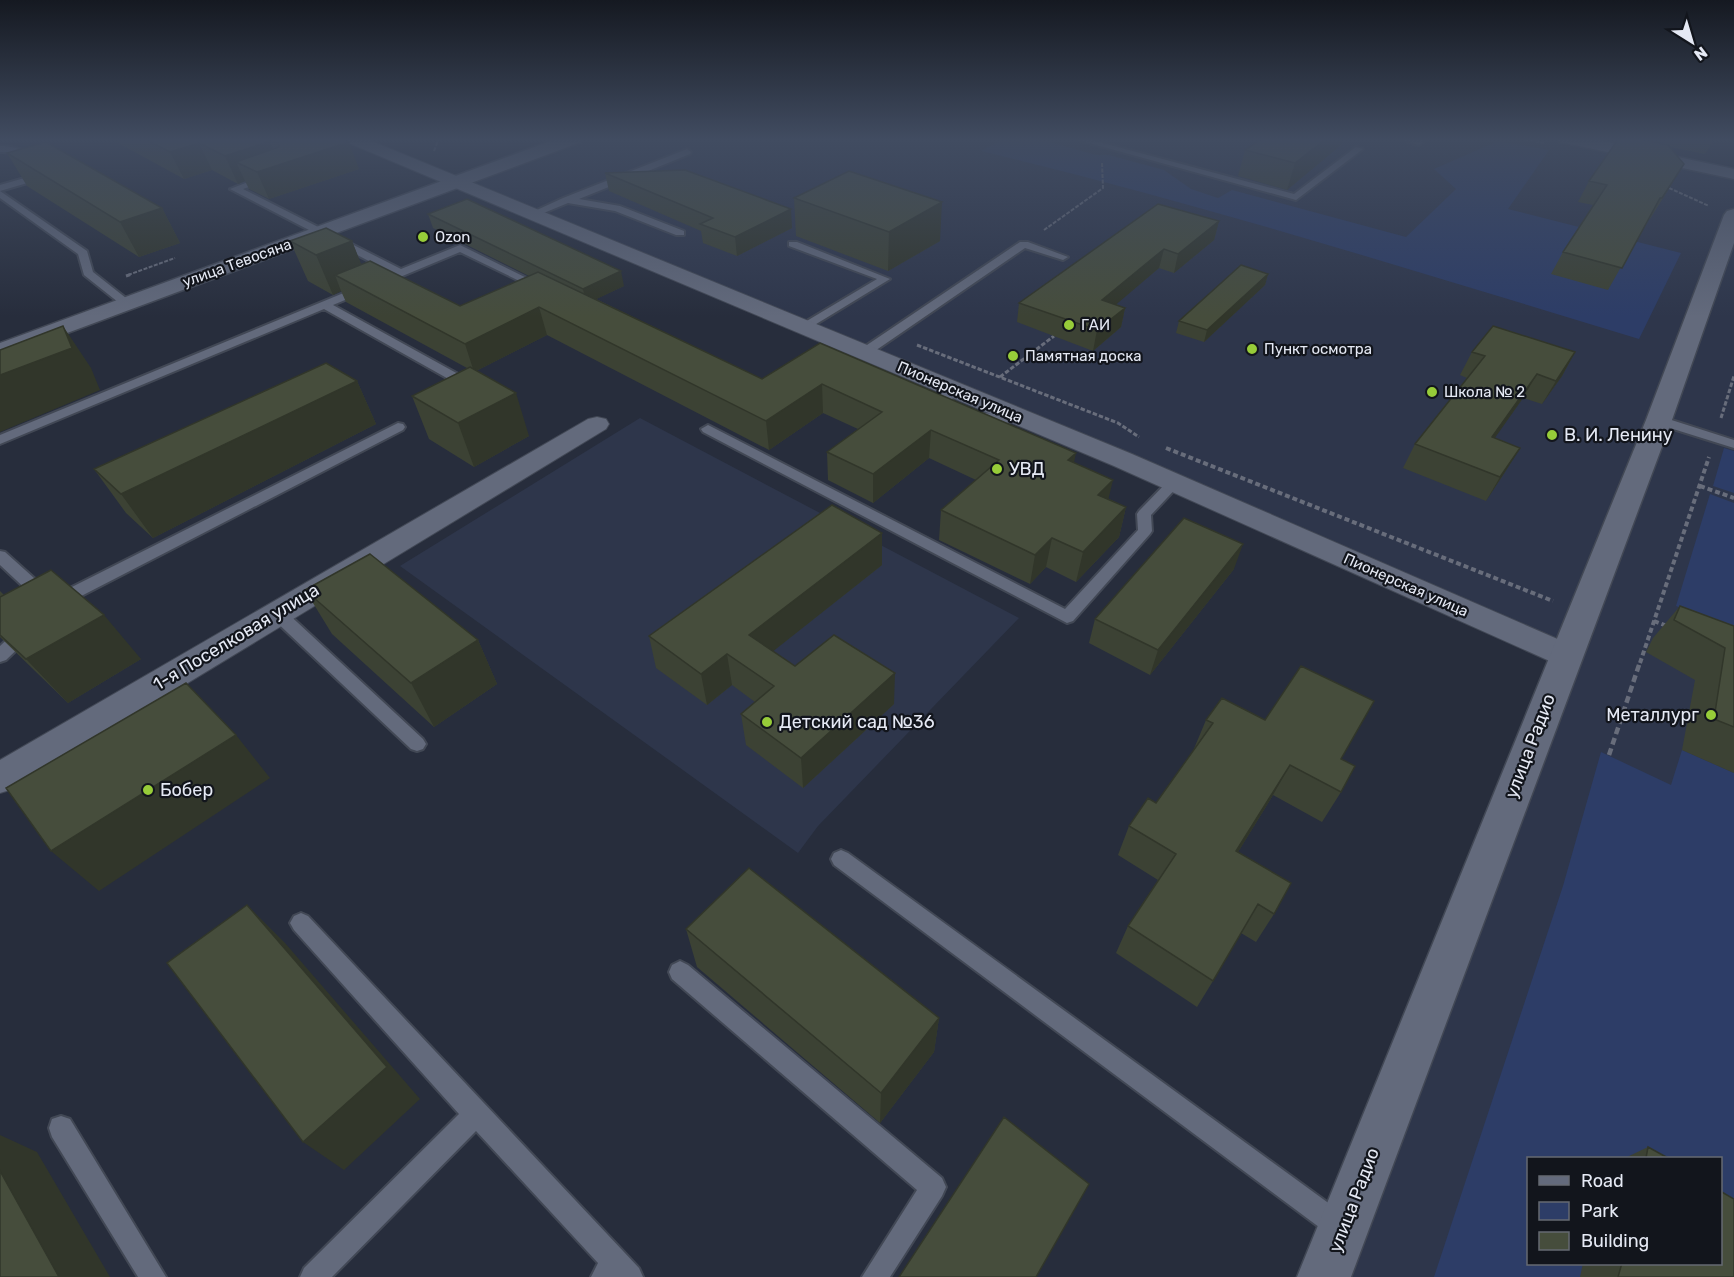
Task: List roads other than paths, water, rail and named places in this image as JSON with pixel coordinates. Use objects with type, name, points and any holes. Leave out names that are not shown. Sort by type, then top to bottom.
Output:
[{"type":"main road","name":"улица Тевосяна","points":[[0,351],[412,198]]},
{"type":"main road","name":"улица Радио","points":[[1324,1277],[1565,655],[1659,420],[1724,211]]},
{"type":"street","name":"Пионерская улица","points":[[490,198],[1175,482],[1565,655]]},
{"type":"street","name":"1-я Поселковая улица","points":[[0,778],[597,424]]},
{"type":"lane","points":[[5,198],[83,253],[88,273],[127,304]]},
{"type":"lane","points":[[252,198],[401,273]]},
{"type":"lane","points":[[531,215],[574,198]]},
{"type":"lane","points":[[566,201],[617,208],[680,233]]},
{"type":"lane","points":[[793,244],[885,279],[804,327]]},
{"type":"lane","points":[[865,352],[1024,244],[1063,257]]},
{"type":"lane","points":[[0,440],[460,248],[549,291],[539,296]]},
{"type":"lane","points":[[324,305],[465,382]]},
{"type":"lane","points":[[1659,420],[1734,444]]},
{"type":"lane","points":[[0,656],[52,604],[398,427]]},
{"type":"lane","points":[[708,429],[1067,616],[1145,531],[1144,514],[1175,482]]},
{"type":"lane","points":[[0,556],[52,604]]},
{"type":"lane","points":[[277,613],[417,744]]},
{"type":"lane","points":[[841,859],[1343,1230]]},
{"type":"lane","points":[[302,924],[617,1272]]},
{"type":"lane","points":[[680,972],[933,1188],[875,1277]]},
{"type":"lane","points":[[313,1277],[476,1114]]},
{"type":"lane","points":[[61,1128],[153,1277]]},
{"type":"place","name":"Ozon","points":[[423,237]]},
{"type":"place","name":"ГАИ","points":[[1069,325]]},
{"type":"place","name":"Пункт осмотра","points":[[1252,349]]},
{"type":"place","name":"Памятная доска","points":[[1013,356]]},
{"type":"place","name":"Школа № 2","points":[[1432,392]]},
{"type":"place","name":"В. И. Ленину","points":[[1552,435]]},
{"type":"place","name":"УВД","points":[[997,469]]},
{"type":"place","name":"Металлург","points":[[1711,715]]},
{"type":"place","name":"Детский сад №36","points":[[767,722]]},
{"type":"place","name":"Бобер","points":[[148,790]]}]
